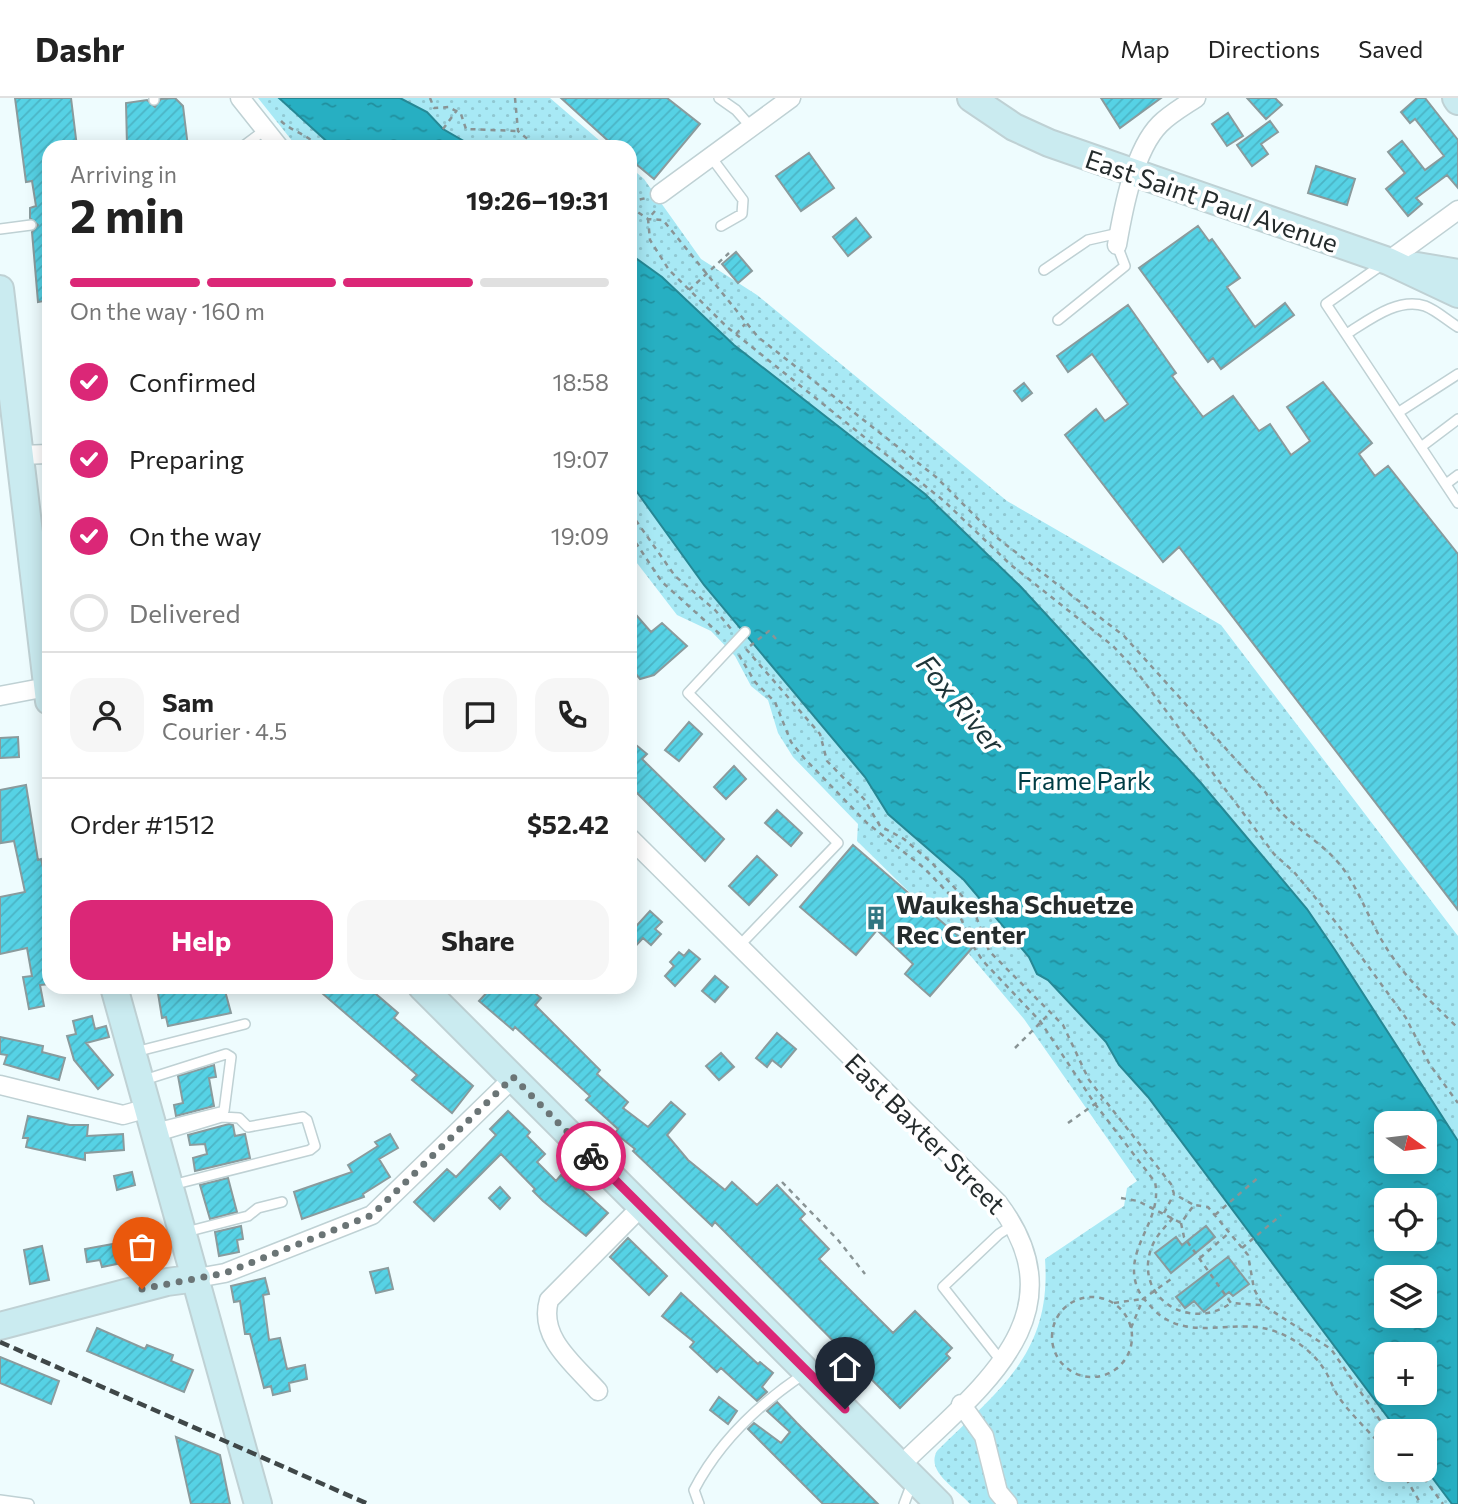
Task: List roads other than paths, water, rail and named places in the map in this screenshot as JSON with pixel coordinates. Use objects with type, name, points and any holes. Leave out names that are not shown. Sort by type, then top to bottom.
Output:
[{"type":"main road","name":"East Saint Paul Avenue","points":[[971,98],[1030,135],[1388,261],[1458,294]]},
{"type":"main road","points":[[1388,261],[1458,273]]},
{"type":"main road","points":[[0,289],[9,455],[42,656]]},
{"type":"main road","points":[[116,994],[258,1504]]},
{"type":"main road","points":[[433,994],[939,1504]]},
{"type":"main road","points":[[0,1326],[167,1282],[197,1278]]},
{"type":"street","points":[[240,98],[270,123],[276,140]]},
{"type":"street","points":[[660,194],[791,98]]},
{"type":"street","points":[[1118,239],[1134,173],[1150,137],[1160,124],[1196,98]]},
{"type":"street","points":[[1388,261],[1458,210]]},
{"type":"street","points":[[9,455],[42,454]]},
{"type":"street","points":[[0,696],[42,692]]},
{"type":"street","name":"East Baxter Street","points":[[637,845],[998,1203],[1014,1224],[1027,1255],[1030,1295],[1019,1337],[1002,1362],[961,1404],[907,1471]]},
{"type":"street","points":[[197,1278],[225,1273],[372,1215],[513,1077]]},
{"type":"street","points":[[0,1085],[153,1124]]},
{"type":"street","points":[[598,1391],[556,1344],[545,1323],[545,1314],[549,1300],[642,1206]]},
{"type":"street","points":[[961,1404],[984,1436],[993,1479],[998,1492],[1009,1504]]},
{"type":"lane","points":[[719,98],[736,110],[751,127]]},
{"type":"lane","points":[[250,140],[270,123]]},
{"type":"lane","points":[[711,157],[743,200],[742,214],[721,226]]},
{"type":"lane","points":[[0,229],[31,225]]},
{"type":"lane","points":[[1044,270],[1088,240],[1118,239],[1125,266],[1058,320]]},
{"type":"lane","points":[[1388,261],[1326,304],[1348,333],[1458,503]]},
{"type":"lane","points":[[1348,333],[1380,313],[1405,304],[1424,306],[1458,327]]},
{"type":"lane","points":[[1399,412],[1458,374]]},
{"type":"lane","points":[[1421,447],[1458,419]]},
{"type":"lane","points":[[1446,484],[1458,475]]},
{"type":"lane","points":[[738,639],[688,693],[838,843],[738,947]]},
{"type":"lane","points":[[133,1052],[246,1024]]},
{"type":"lane","points":[[141,1081],[226,1054],[231,1057],[224,1111],[153,1124]]},
{"type":"lane","points":[[153,1124],[222,1117],[239,1118],[248,1127],[303,1117],[307,1120],[315,1146],[310,1150],[170,1185]]},
{"type":"lane","points":[[184,1233],[248,1216],[258,1208],[282,1202]]},
{"type":"lane","points":[[1002,1362],[943,1287],[999,1234],[1014,1224]]},
{"type":"lane","points":[[699,1504],[694,1490],[730,1438],[781,1390],[807,1371]]},
{"type":"lane","points":[[904,1504],[907,1471]]},
{"type":"lane","points":[[0,1500],[29,1504]]},
{"type":"water","points":[[279,98],[400,98],[427,112],[443,129],[462,140],[325,140]]},
{"type":"water","name":"Fox River","points":[[637,259],[662,277],[734,345],[925,494],[1021,587],[1201,783],[1307,909],[1335,950],[1458,1141],[1458,1504],[1452,1504],[1436,1482],[1437,1419],[1389,1419],[1379,1405],[1437,1405],[1437,1342],[1374,1342],[1374,1399],[1148,1097],[1119,1065],[1106,1042],[1048,980],[1037,974],[1029,957],[964,880],[888,814],[865,777],[704,585],[637,492]]},
{"type":"railway","points":[[0,1342],[368,1504]]},
{"type":"place","name":"Waukesha Schuetze Rec Center","points":[[876,918]]},
{"type":"park label","name":"Frame Park","points":[[1084,779]]}]
